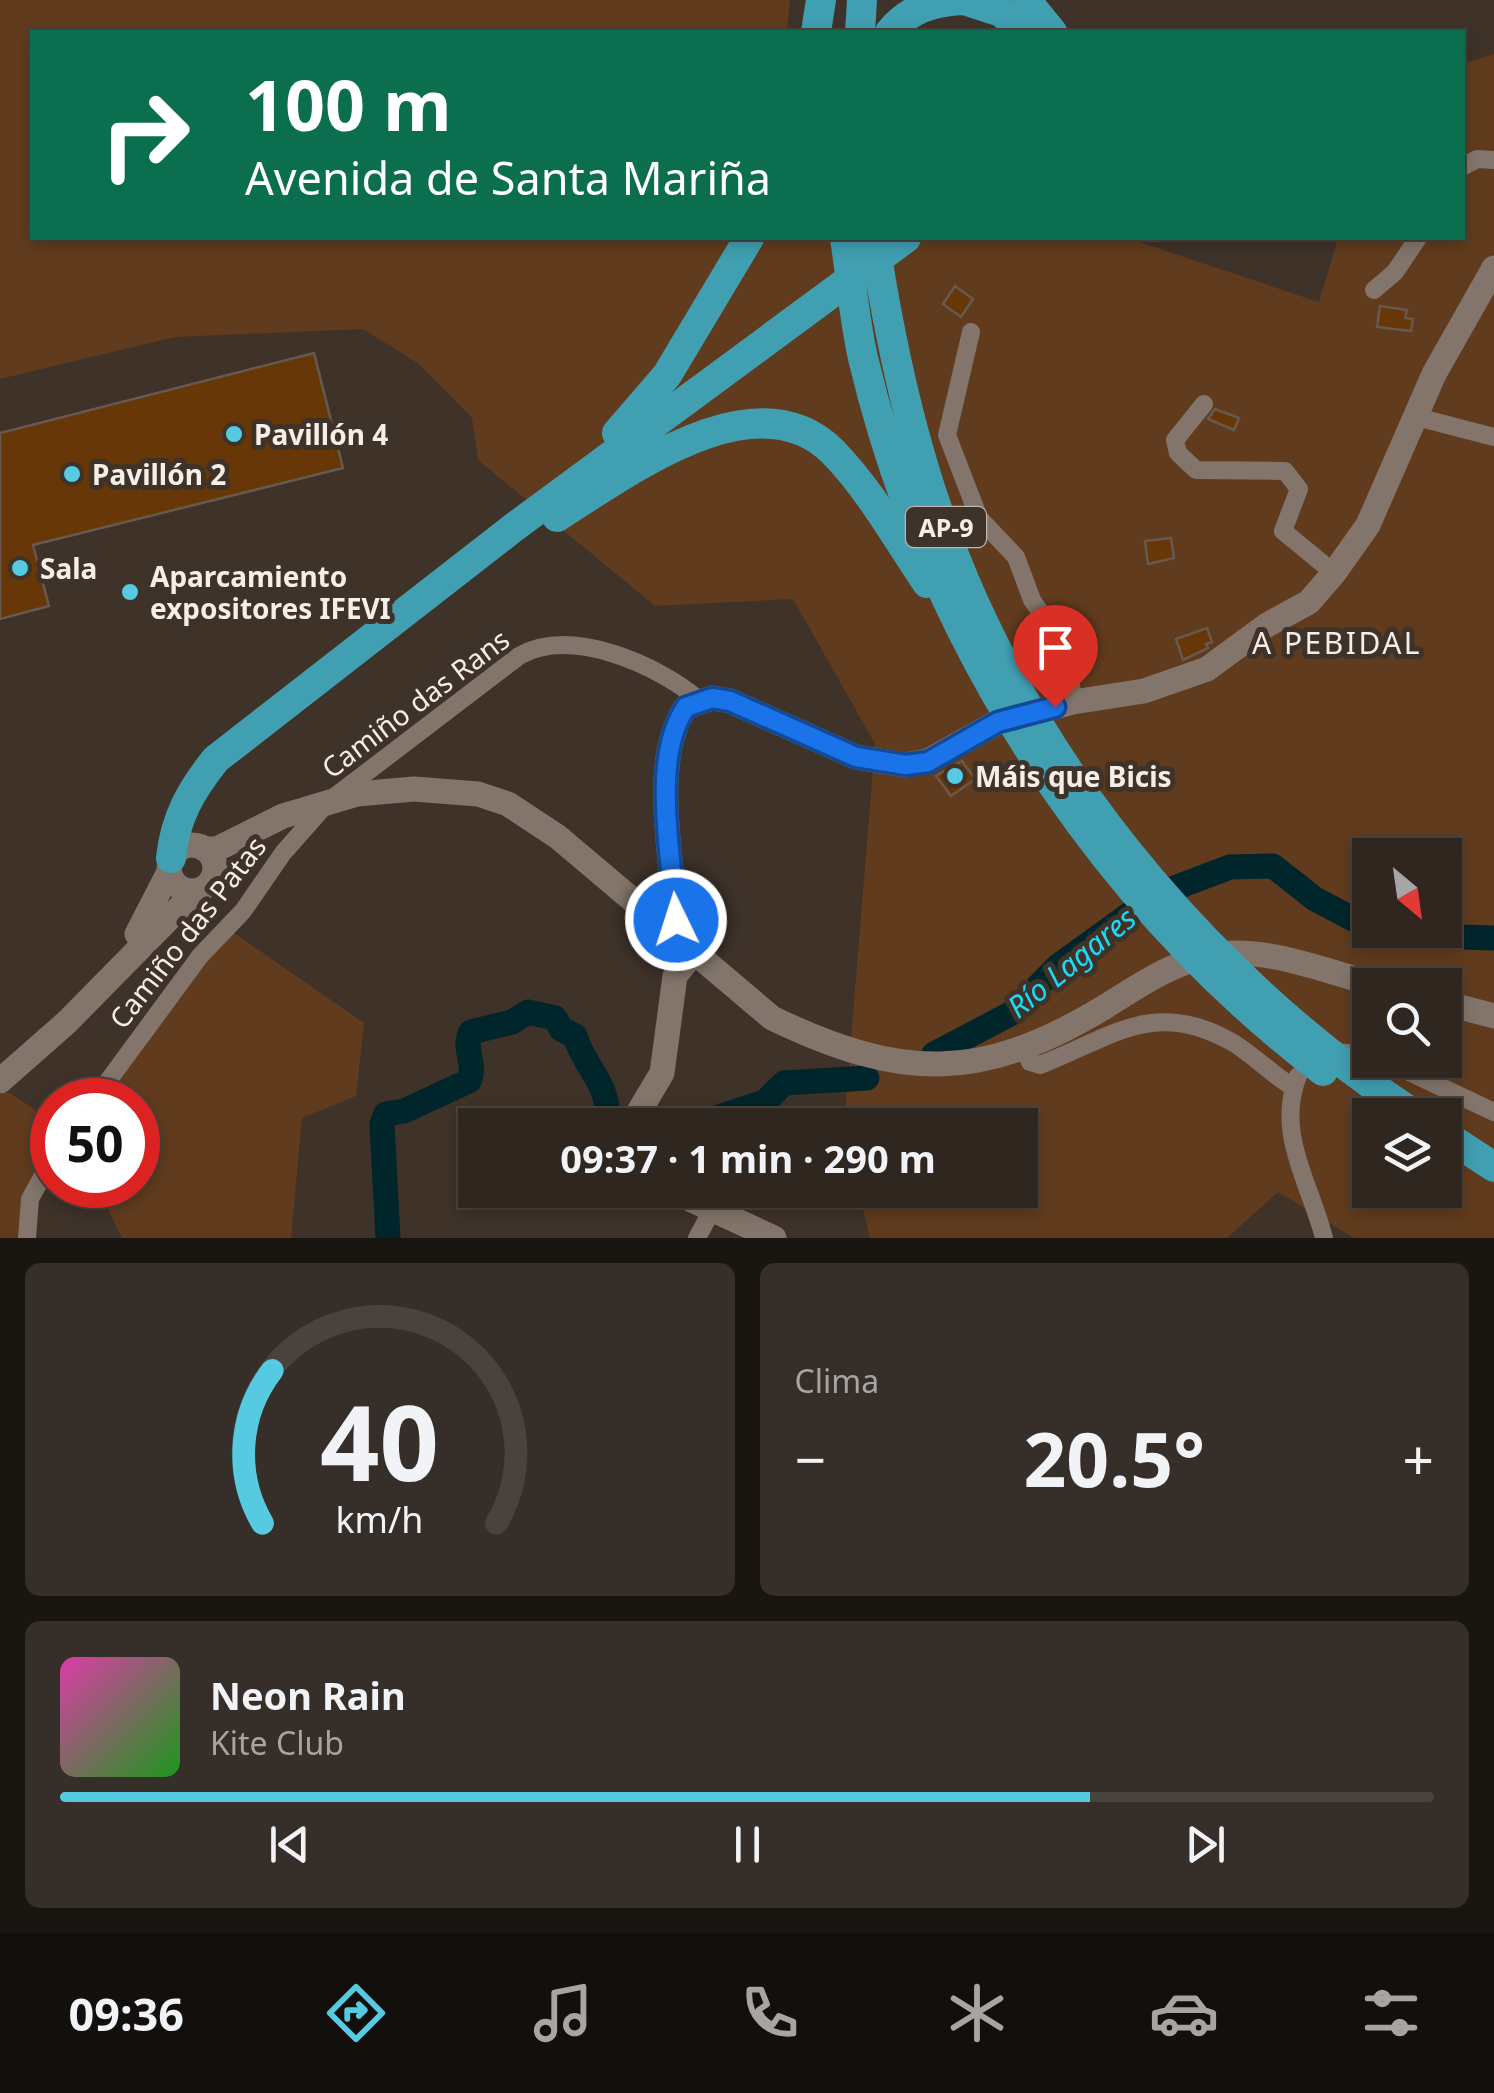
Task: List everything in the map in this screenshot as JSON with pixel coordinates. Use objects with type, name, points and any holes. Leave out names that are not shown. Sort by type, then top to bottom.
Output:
[{"type":"highway","points":[[816,30],[821,0]]},
{"type":"highway","points":[[836,30],[837,0]]},
{"type":"highway","points":[[860,30],[862,0]]},
{"type":"highway","points":[[892,30],[921,6],[962,0],[1001,12],[1023,30]]},
{"type":"highway","points":[[1026,0],[1050,30]]},
{"type":"highway","points":[[513,528],[639,412],[710,307],[748,240]]},
{"type":"highway","name":"AP-9","points":[[845,240],[876,350],[912,514],[969,643],[1141,884],[1310,1062],[1358,1098]]},
{"type":"highway","name":"AP-9","points":[[874,240],[876,350],[922,459],[1012,702]]},
{"type":"highway","points":[[186,856],[177,821],[216,759],[513,528],[903,240]]},
{"type":"highway","points":[[564,513],[697,408],[929,240]]},
{"type":"highway","points":[[423,601],[693,437],[748,423],[791,426],[830,449],[868,493],[969,643]]},
{"type":"highway","name":"AP-9","points":[[1310,1062],[1381,1098]]},
{"type":"highway","points":[[1462,1146],[1494,1167]]},
{"type":"highway","points":[[1462,1165],[1494,1184]]},
{"type":"main road","points":[[671,934],[676,920],[666,768],[679,718],[699,700],[730,701],[856,757],[906,765],[928,762],[998,722],[1073,702],[1144,691],[1207,669],[1268,625],[1310,602],[1334,573],[1368,525],[1413,416],[1494,268]]},
{"type":"main road","points":[[44,1039],[60,1016],[144,926],[186,856],[218,849],[284,816],[317,806],[414,789],[478,794],[508,804],[586,858],[772,1018],[857,1053],[900,1062],[952,1065],[1025,1050],[1169,968],[1218,954],[1263,955],[1352,978]]},
{"type":"main road","points":[[0,1080],[68,1022],[205,883],[317,806]]},
{"type":"main road","points":[[186,856],[182,889],[205,883]]},
{"type":"main road","points":[[186,856],[213,860],[205,883]]},
{"type":"main road","points":[[640,1108],[662,1073],[675,976],[692,953]]},
{"type":"main road","points":[[1462,1008],[1494,1016]]},
{"type":"main road","points":[[708,1208],[774,1238]]},
{"type":"street","points":[[1465,165],[1477,159],[1494,160]]},
{"type":"street","points":[[1374,290],[1395,272],[1417,240]]},
{"type":"street","points":[[971,332],[947,435],[979,518],[993,537],[1011,549],[1023,567],[1032,600],[1066,651],[1073,702]]},
{"type":"street","points":[[1204,404],[1176,440],[1187,466],[1196,470],[1285,471],[1293,475],[1299,489],[1283,531],[1334,573]]},
{"type":"street","points":[[1413,416],[1494,436]]},
{"type":"street","name":"Camiño das Rans","points":[[317,806],[520,656],[540,646],[551,644],[639,660],[674,678],[699,700]]},
{"type":"street","name":"Camiño das Patas","points":[[110,1078],[200,956],[243,911],[317,806]]},
{"type":"street","points":[[1025,1050],[1030,1062],[1040,1065],[1134,1025],[1168,1020],[1190,1023],[1234,1043],[1310,1062]]},
{"type":"street","points":[[1324,1238],[1289,1133],[1310,1062],[1338,1050],[1352,1052]]},
{"type":"street","points":[[1422,1078],[1494,1112]]},
{"type":"street","points":[[27,1238],[30,1200]]},
{"type":"street","points":[[698,1238],[712,1210]]},
{"type":"shaded area","points":[[0,0],[790,0],[787,30],[30,30],[30,240],[1133,240],[1319,302],[1337,240],[1465,240],[1465,63],[1494,54],[1494,1238],[1354,1238],[1278,1192],[1227,1238],[870,1238],[862,1208],[1038,1208],[1038,1108],[845,1108],[875,744],[793,599],[655,606],[478,460],[472,418],[419,364],[363,329],[175,337],[0,379]]},
{"type":"shaded area","points":[[224,926],[364,1023],[356,1096],[302,1118],[291,1238],[122,1238],[107,1208],[160,1208],[160,1078],[108,1078]]},
{"type":"shaded area","points":[[5,1090],[30,1106],[30,1183],[23,1193],[23,1238],[0,1238],[0,1095]]},
{"type":"building","points":[[955,286],[973,299],[961,317],[943,304]]},
{"type":"building","points":[[1380,306],[1407,310],[1405,318],[1413,319],[1411,331],[1377,327]]},
{"type":"building","points":[[314,353],[343,468],[33,545],[49,606],[0,619],[0,433]]},
{"type":"building","points":[[1215,409],[1239,418],[1234,430],[1208,419]]},
{"type":"building","points":[[1171,538],[1174,558],[1148,564],[1145,541]]},
{"type":"building","points":[[1207,628],[1212,642],[1206,644],[1208,648],[1183,660],[1176,639]]},
{"type":"building","points":[[962,761],[975,779],[951,796],[936,776]]},
{"type":"waterway","name":"Río Lagares","points":[[934,1054],[1012,1013],[1058,966],[1156,895],[1230,867],[1273,866],[1315,899],[1352,919]]},
{"type":"waterway","name":"Río Lagares","points":[[1462,937],[1494,938]]},
{"type":"waterway","name":"Río Lagares","points":[[388,1238],[382,1124],[386,1114],[404,1111],[469,1081],[471,1032],[512,1022],[528,1012],[555,1018],[561,1029],[575,1036],[607,1108]]},
{"type":"waterway","name":"Río Lagares","points":[[746,1108],[765,1102],[784,1083],[867,1078]]},
{"type":"place","name":"Pavillón 4","points":[[234,434]]},
{"type":"place","name":"Pavillón 2","points":[[72,474]]},
{"type":"place","name":"Sala","points":[[20,568]]},
{"type":"place","name":"Aparcamiento expositores IFEVI","points":[[130,592]]},
{"type":"place","name":"Máis que Bicis","points":[[955,776]]},
{"type":"district","name":"A PEBIDAL","points":[[1337,642]]},
{"type":"route","points":[[676,920],[666,768],[672,735],[686,707],[712,698],[730,701],[856,757],[906,765],[928,762],[998,722],[1055,707]]}]
